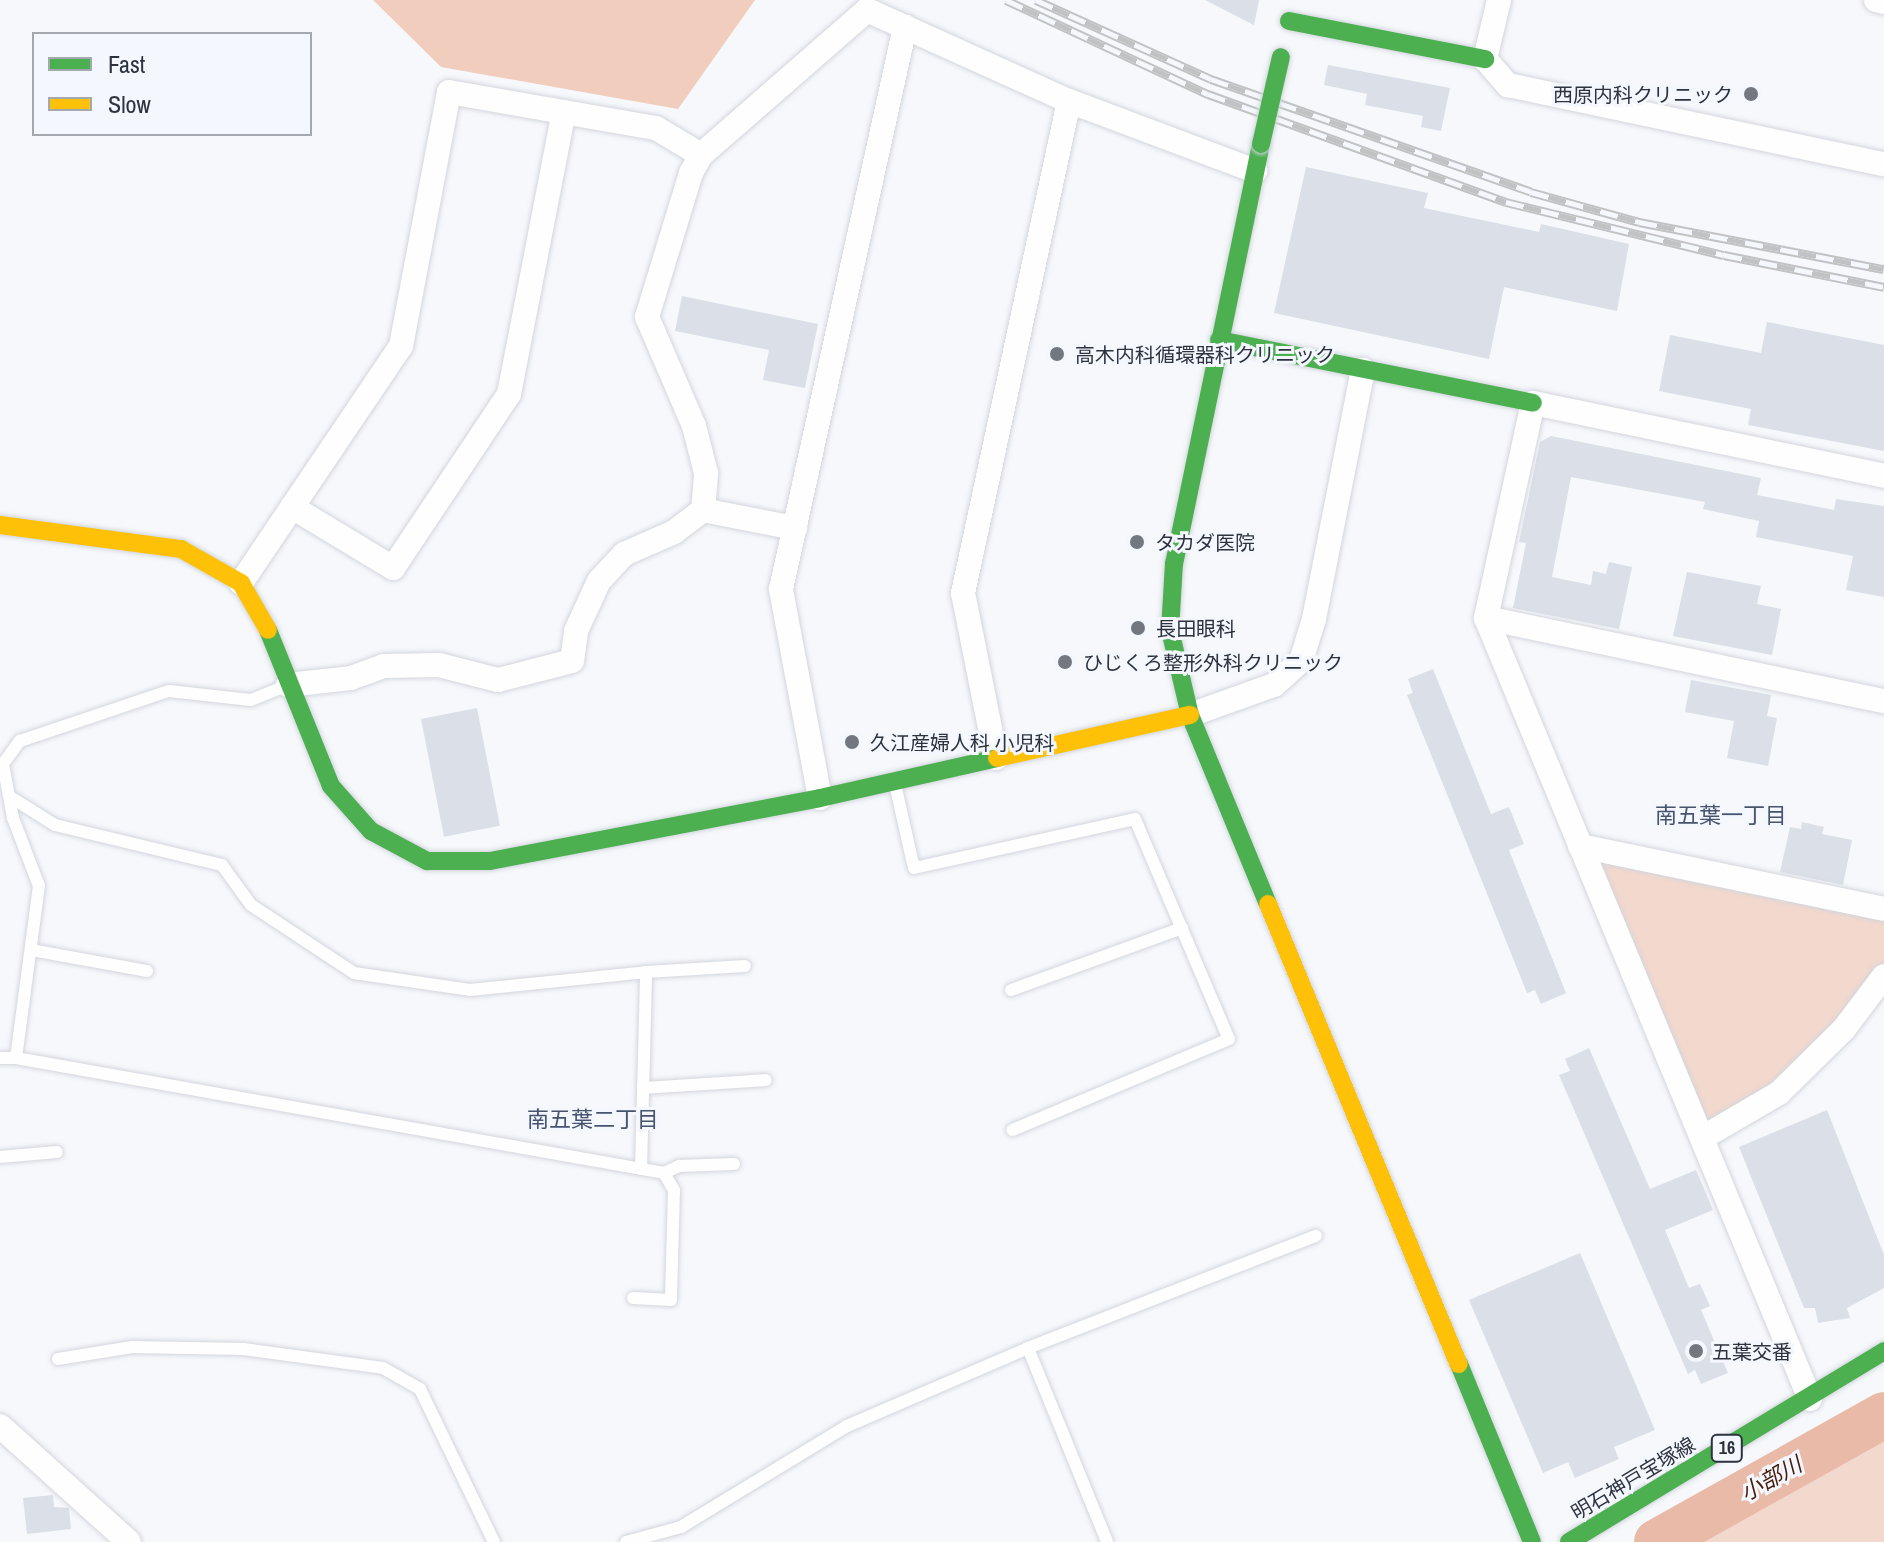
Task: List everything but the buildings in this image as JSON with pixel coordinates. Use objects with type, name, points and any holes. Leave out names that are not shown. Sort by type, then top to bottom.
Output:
[{"type":"street","points":[[1294,0],[1219,340],[1170,596],[1170,630],[1190,715],[1532,1542]]},
{"type":"street","points":[[1485,59],[1499,0]]},
{"type":"street","points":[[1876,0],[1884,2]]},
{"type":"street","points":[[288,685],[351,678],[384,666],[439,665],[498,680],[572,661],[576,631],[599,581],[624,554],[674,532],[703,510],[706,473],[694,426],[647,317],[691,173],[701,155],[867,10],[1069,101],[1255,171]]},
{"type":"street","points":[[1289,21],[1485,59],[1508,85],[1884,164]]},
{"type":"street","points":[[820,798],[781,589],[905,27]]},
{"type":"street","points":[[241,583],[401,346],[449,92],[656,128],[701,155]]},
{"type":"street","points":[[996,758],[963,593],[1069,101]]},
{"type":"street","points":[[292,507],[393,568],[509,394],[564,112]]},
{"type":"street","points":[[1219,340],[1884,476]]},
{"type":"street","points":[[0,525],[181,549],[241,583],[266,626],[331,786],[371,831],[427,861],[490,861],[820,798],[1190,715],[1274,685],[1301,661],[1314,619],[1363,370]]},
{"type":"street","points":[[1533,403],[1486,618],[1810,1399]]},
{"type":"street","points":[[703,510],[795,528]]},
{"type":"street","points":[[1486,618],[1884,701]]},
{"type":"street","points":[[1580,846],[1884,909]]},
{"type":"street","points":[[1702,1138],[1779,1093],[1844,1029],[1884,976]]},
{"type":"street","name":"明石神戸宝塚線","points":[[1569,1542],[1810,1399],[1884,1351]]},
{"type":"street","points":[[0,1426],[129,1542]]},
{"type":"lane","points":[[16,1058],[39,886],[13,818],[12,798],[3,764],[20,741],[169,691],[251,700],[288,685]]},
{"type":"lane","points":[[894,781],[914,868],[1135,819],[1229,1039],[1012,1130]]},
{"type":"lane","points":[[12,798],[55,825],[222,865],[251,905],[354,973],[470,990],[646,972],[745,966]]},
{"type":"lane","points":[[1011,990],[1182,928]]},
{"type":"lane","points":[[31,950],[147,971]]},
{"type":"lane","points":[[641,1169],[646,972]]},
{"type":"lane","points":[[0,1058],[16,1058],[664,1173],[679,1166],[734,1164]]},
{"type":"lane","points":[[643,1088],[766,1080]]},
{"type":"lane","points":[[0,1157],[57,1152]]},
{"type":"lane","points":[[633,1298],[671,1300],[674,1190],[664,1173]]},
{"type":"lane","points":[[626,1542],[681,1527],[847,1426],[1028,1348],[1316,1236]]},
{"type":"lane","points":[[58,1359],[132,1347],[243,1349],[383,1368],[420,1389],[494,1542]]},
{"type":"lane","points":[[1028,1348],[1107,1542]]},
{"type":"shaded area","points":[[373,0],[755,0],[678,109],[441,67]]},
{"type":"shaded area","points":[[1580,846],[1884,909],[1884,976],[1844,1029],[1702,1138]]},
{"type":"shaded area","points":[[1884,1431],[1884,1542],[1682,1542],[1739,1506]]},
{"type":"waterway","name":"小部川","points":[[1657,1542],[1884,1415]]},
{"type":"railway","points":[[1006,0],[1208,94],[1506,202],[1724,255],[1884,287]]},
{"type":"railway","points":[[1036,0],[1211,79],[1531,192],[1639,222],[1884,269]]},
{"type":"traffic: fast","points":[[1289,21],[1485,59]]},
{"type":"traffic: fast","points":[[1261,144],[1281,57]]},
{"type":"traffic: fast","points":[[1261,144],[1174,563],[1170,630],[1190,715],[1268,904]]},
{"type":"traffic: fast","points":[[1219,340],[1533,403]]},
{"type":"traffic: fast","points":[[268,630],[331,786],[371,831],[427,861],[490,861],[820,798],[997,758]]},
{"type":"traffic: fast","points":[[1569,1542],[1884,1351]]},
{"type":"traffic: fast","points":[[1459,1364],[1532,1542]]},
{"type":"traffic: slow","points":[[0,525],[181,549],[241,583],[268,630]]},
{"type":"traffic: slow","points":[[997,758],[1190,715]]},
{"type":"traffic: slow","points":[[1268,904],[1459,1364]]},
{"type":"place","name":"西原内科クリニック","points":[[1751,94]]},
{"type":"place","name":"高木内科循環器科クリニック","points":[[1057,354]]},
{"type":"place","name":"タカダ医院","points":[[1137,542]]},
{"type":"place","name":"長田眼科","points":[[1138,628]]},
{"type":"place","name":"ひじくろ整形外科クリニック","points":[[1065,662]]},
{"type":"place","name":"久江産婦人科 小児科","points":[[852,742]]},
{"type":"place","name":"五葉交番","points":[[1696,1351]]},
{"type":"district","name":"南五葉一丁目","points":[[1721,816]]},
{"type":"district","name":"南五葉二丁目","points":[[593,1120]]}]
